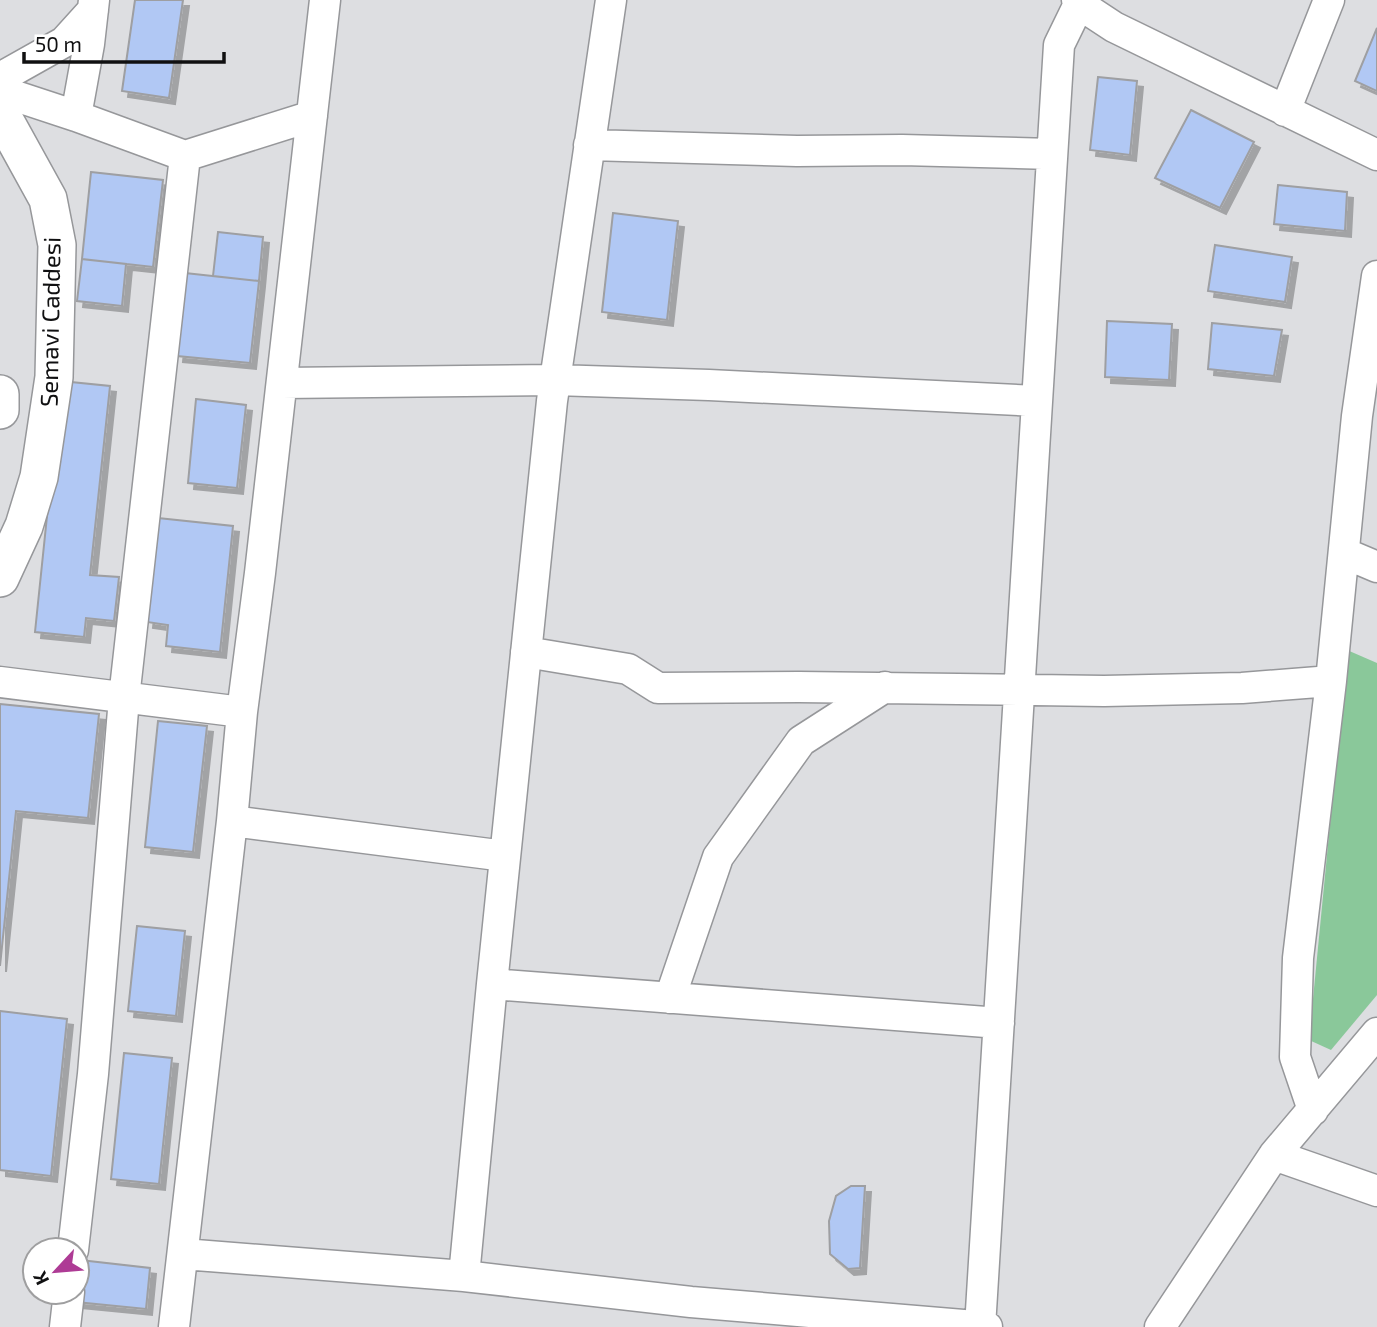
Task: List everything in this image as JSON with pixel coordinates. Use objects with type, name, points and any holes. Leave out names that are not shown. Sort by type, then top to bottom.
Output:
[{"type":"main road","name":"Semavi Caddesi","points":[[0,112],[48,200],[57,245],[54,377],[40,477],[24,526],[0,578]]},
{"type":"main road","name":"Semavi Caddesi","points":[[0,394],[0,410]]},
{"type":"street","points":[[174,1327],[325,0]]},
{"type":"street","points":[[464,1276],[555,380],[611,0]]},
{"type":"street","points":[[1286,111],[1329,0]]},
{"type":"street","points":[[183,1254],[464,1276],[690,1314],[983,1327],[1059,46],[1078,2],[1114,27],[1377,155]]},
{"type":"street","points":[[0,78],[64,43],[93,5]]},
{"type":"street","points":[[76,116],[93,5]]},
{"type":"street","points":[[0,91],[185,156],[312,116]]},
{"type":"street","points":[[589,145],[797,152],[902,150],[1052,154]]},
{"type":"street","points":[[75,1236],[93,1074],[124,698],[185,156]]},
{"type":"street","points":[[1313,1110],[1295,1057],[1298,958],[1331,681],[1357,416],[1377,276]]},
{"type":"street","points":[[282,383],[555,380],[1037,401]]},
{"type":"street","points":[[1344,553],[1377,567]]},
{"type":"street","points":[[526,652],[628,669],[658,688],[885,687],[1104,691],[1242,688],[1331,681]]},
{"type":"street","points":[[0,682],[242,712]]},
{"type":"street","points":[[670,998],[718,857],[801,741],[885,687]]},
{"type":"street","points":[[232,821],[505,856]]},
{"type":"street","points":[[492,984],[999,1023]]},
{"type":"street","points":[[1160,1327],[1274,1155],[1377,1033]]},
{"type":"street","points":[[1274,1155],[1377,1191]]},
{"type":"street","points":[[65,1327],[67,1306]]},
{"type":"green space","points":[[1347,650],[1377,663],[1377,995],[1331,1050],[1309,1040]]},
{"type":"building","points":[[135,0],[183,0],[169,98],[122,91]]},
{"type":"building","points":[[1377,28],[1377,91],[1355,81]]},
{"type":"building","points":[[1098,77],[1137,81],[1130,155],[1090,150]]},
{"type":"building","points":[[1191,110],[1254,142],[1220,208],[1155,178]]},
{"type":"building","points":[[91,172],[163,180],[153,267],[82,259]]},
{"type":"building","points":[[1278,185],[1347,192],[1345,231],[1274,224]]},
{"type":"building","points":[[613,213],[678,221],[667,320],[602,312]]},
{"type":"building","points":[[218,232],[263,237],[259,281],[213,276]]},
{"type":"building","points":[[1215,245],[1292,257],[1285,302],[1208,291]]},
{"type":"building","points":[[82,259],[126,264],[122,306],[77,301]]},
{"type":"building","points":[[185,273],[259,281],[250,363],[177,356]]},
{"type":"building","points":[[1107,321],[1172,324],[1169,380],[1105,377]]},
{"type":"building","points":[[1212,323],[1282,330],[1274,376],[1208,369]]},
{"type":"building","points":[[61,381],[110,386],[90,575],[119,577],[114,621],[86,618],[84,637],[35,632]]},
{"type":"building","points":[[196,399],[246,405],[237,488],[188,483]]},
{"type":"building","points":[[158,518],[233,526],[220,652],[166,646],[168,625],[147,622]]},
{"type":"building","points":[[0,704],[99,714],[88,818],[16,811],[0,966]]},
{"type":"building","points":[[158,721],[207,726],[193,852],[145,847]]},
{"type":"building","points":[[137,926],[185,931],[176,1016],[128,1011]]},
{"type":"building","points":[[0,1011],[67,1019],[51,1176],[0,1170]]},
{"type":"building","points":[[124,1053],[172,1058],[159,1184],[111,1179]]},
{"type":"building","points":[[851,1186],[865,1186],[860,1268],[848,1269],[830,1254],[829,1221],[836,1196]]},
{"type":"building","points":[[91,1261],[150,1268],[146,1309],[91,1304]]}]
